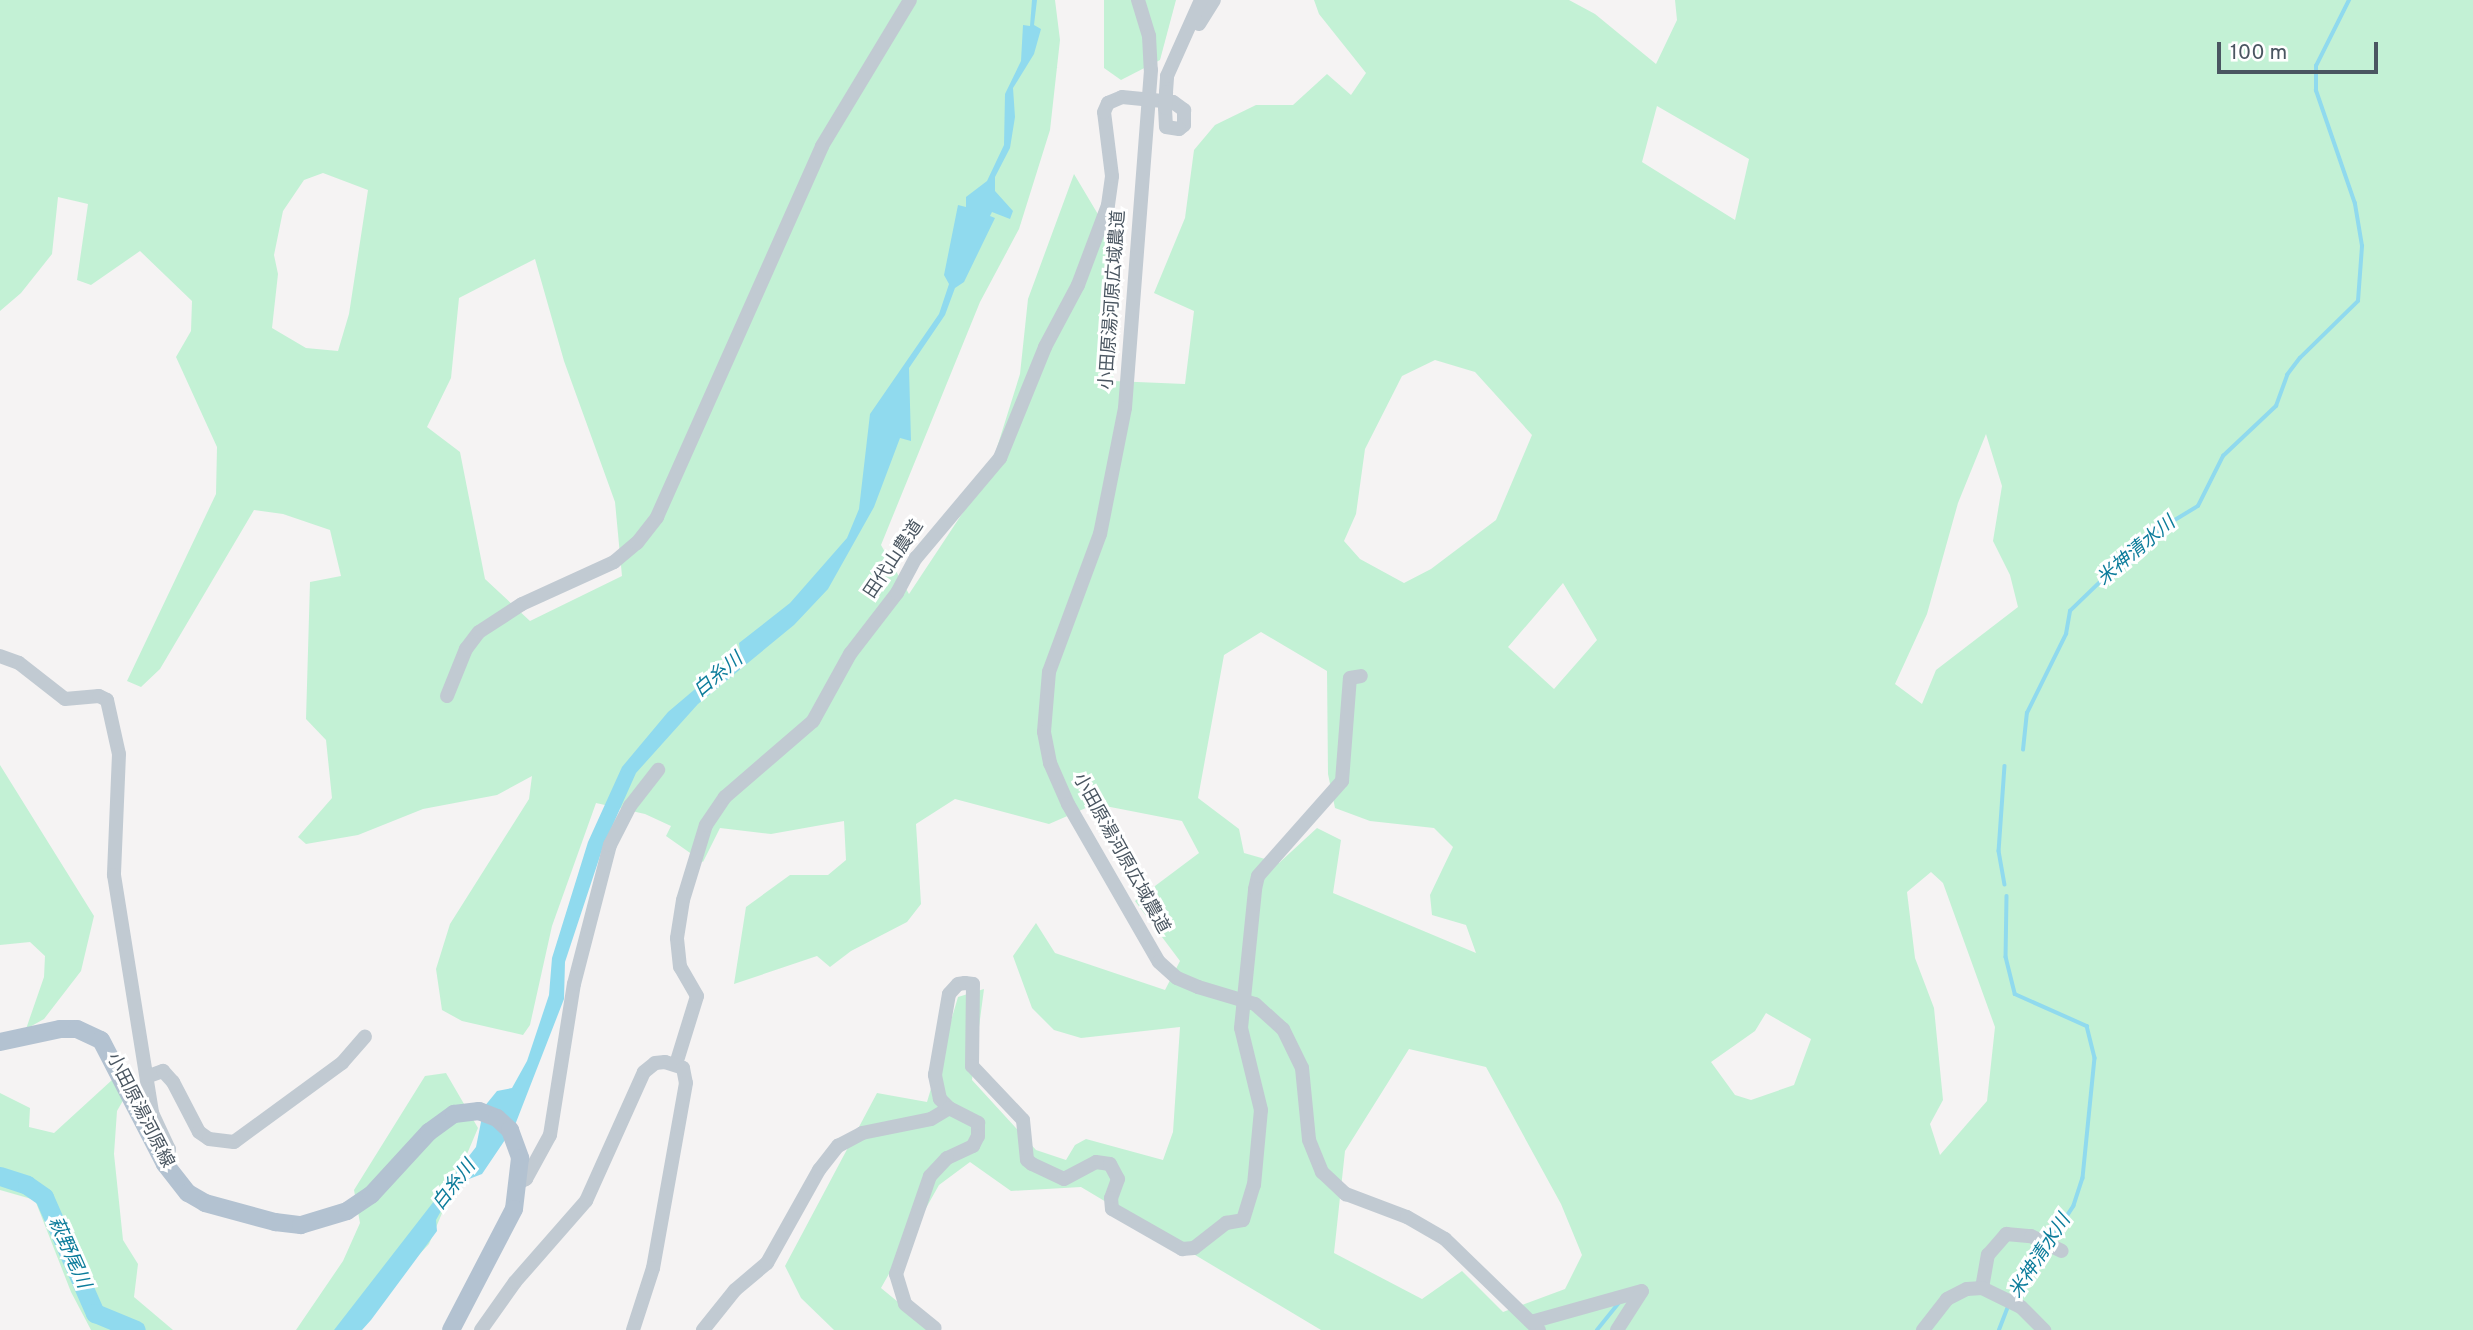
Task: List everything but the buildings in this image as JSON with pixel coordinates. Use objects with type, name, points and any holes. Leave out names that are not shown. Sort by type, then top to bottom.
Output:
[{"type":"main road","name":"小田原湯河原線","points":[[0,1042],[60,1029],[77,1029],[101,1040],[164,1164],[188,1193],[205,1203],[275,1222],[311,1223],[330,1220],[371,1195],[442,1121],[454,1114],[479,1111],[503,1122],[515,1141],[520,1182],[514,1209],[451,1330]]},
{"type":"street","points":[[447,696],[466,649],[495,619],[614,562],[637,543],[657,517],[793,206],[899,13],[910,0]]},
{"type":"street","name":"小田原湯河原広域農道","points":[[1138,0],[1149,36],[1150,99],[1117,460],[1100,534],[1049,672],[1044,732],[1050,763],[1068,804],[1159,962],[1177,978],[1241,999],[1273,1018],[1295,1047],[1302,1068],[1309,1140],[1322,1172],[1346,1194],[1407,1217],[1445,1240],[1535,1326]]},
{"type":"street","name":"田代山農道","points":[[676,1064],[697,996],[680,967],[677,938],[683,900],[706,825],[725,797],[813,721],[850,654],[897,593],[916,558],[1000,458],[1045,348],[1078,285],[1108,205],[1112,176],[1104,111],[1115,99],[1150,99],[1179,104],[1185,117],[1179,129],[1166,128],[1165,108],[1166,92],[1177,52],[1201,0]]},
{"type":"street","points":[[1177,52],[1214,0]]},
{"type":"street","points":[[0,656],[19,663],[65,699],[99,696],[107,700],[119,754],[114,876],[149,1076],[152,1113],[169,1149],[164,1164]]},
{"type":"street","points":[[935,1328],[905,1304],[896,1275],[930,1176],[947,1158],[973,1146],[978,1136],[978,1123],[949,1108],[940,1099],[935,1075],[949,994],[958,984],[973,984],[972,1066],[1023,1120],[1027,1160],[1064,1179],[1096,1162],[1110,1164],[1118,1179],[1111,1198],[1112,1209],[1167,1243],[1194,1248],[1226,1223],[1243,1220],[1254,1185],[1261,1097],[1245,1050],[1241,999],[1258,876],[1342,780],[1350,678],[1361,676]]},
{"type":"street","points":[[520,1182],[526,1179],[550,1135],[575,984],[610,845],[630,806],[658,770]]},
{"type":"street","points":[[149,1076],[156,1070],[168,1077],[199,1132],[209,1139],[234,1142],[342,1063],[365,1037]]},
{"type":"street","points":[[481,1330],[515,1282],[586,1201],[645,1072],[655,1063],[676,1064],[685,1073],[685,1093],[653,1268],[633,1330]]},
{"type":"street","points":[[703,1330],[735,1290],[767,1263],[819,1170],[838,1146],[862,1133],[931,1119],[949,1108]]},
{"type":"street","points":[[1982,1288],[1994,1244],[2014,1232],[2031,1236],[2060,1250]]},
{"type":"street","points":[[1923,1330],[1947,1299],[1967,1289],[1982,1288],[2005,1297],[2044,1330]]},
{"type":"street","points":[[1535,1326],[1642,1291],[1617,1330]]},
{"type":"green space","points":[[0,0],[1055,0],[1060,40],[1050,130],[1019,229],[980,302],[881,545],[909,594],[989,473],[1020,374],[1028,299],[1074,174],[1121,253],[1113,381],[1185,384],[1194,311],[1154,293],[1185,218],[1194,150],[1215,125],[1256,105],[1293,105],[1327,74],[1351,95],[1366,73],[1319,14],[1314,0],[1569,0],[1595,14],[1656,64],[1677,20],[1675,0],[2473,0],[2473,1330],[1321,1330],[1081,1187],[1011,1191],[970,1162],[939,1185],[881,1288],[932,1330],[834,1330],[801,1298],[785,1266],[877,1093],[927,1102],[958,997],[984,989],[972,1080],[1036,1150],[1066,1160],[1075,1145],[1086,1139],[1163,1160],[1173,1132],[1180,1027],[1081,1038],[1054,1030],[1032,1008],[1013,956],[1036,923],[1055,953],[1165,990],[1180,961],[1135,901],[1199,853],[1182,821],[1095,804],[1049,824],[955,799],[916,824],[921,904],[907,922],[851,951],[830,967],[817,956],[734,984],[746,907],[790,875],[828,875],[846,860],[844,821],[771,834],[720,828],[703,862],[666,836],[671,826],[645,814],[596,803],[552,926],[530,1025],[523,1035],[462,1021],[442,1010],[436,969],[450,924],[529,799],[532,776],[497,795],[423,809],[358,835],[306,844],[298,837],[332,798],[326,740],[306,719],[310,582],[341,576],[330,530],[283,514],[254,510],[160,669],[141,687],[127,681],[216,494],[217,447],[176,357],[191,331],[192,301],[140,251],[91,285],[77,280],[88,204],[58,197],[52,254],[21,293],[0,311]],"holes":[[[1657,106],[1749,159],[1735,220],[1642,162]],[[323,173],[368,190],[349,314],[338,351],[306,348],[272,328],[278,274],[274,255],[283,211],[304,180]],[[535,259],[564,361],[615,502],[622,576],[530,621],[485,579],[460,452],[427,427],[451,378],[459,298]],[[1435,360],[1475,372],[1532,435],[1496,520],[1431,569],[1404,583],[1360,559],[1344,541],[1356,514],[1365,449],[1402,376]],[[1986,434],[2002,486],[1993,541],[2010,575],[2018,607],[1936,670],[1922,704],[1895,684],[1927,614],[1958,503]],[[1563,583],[1597,640],[1554,689],[1508,647]],[[1261,632],[1327,671],[1328,774],[1335,808],[1370,821],[1434,828],[1453,847],[1430,895],[1432,915],[1466,925],[1476,953],[1333,893],[1341,840],[1317,828],[1279,863],[1244,853],[1239,829],[1198,798],[1224,655]],[[1931,872],[1943,883],[1995,1027],[1987,1101],[1940,1155],[1930,1124],[1943,1100],[1934,1008],[1915,958],[1907,892]],[[1766,1013],[1811,1039],[1794,1085],[1751,1100],[1735,1095],[1711,1062],[1755,1031]],[[1409,1049],[1486,1067],[1561,1204],[1582,1255],[1565,1289],[1503,1312],[1462,1271],[1422,1299],[1334,1253],[1345,1151]]]},
{"type":"green space","points":[[1104,0],[1176,0],[1160,60],[1121,80],[1104,68]]},
{"type":"green space","points":[[0,765],[94,916],[81,971],[44,1019],[26,1029],[44,977],[45,956],[30,942],[0,945]]},
{"type":"green space","points":[[446,1073],[478,1128],[429,1244],[348,1330],[296,1330],[343,1261],[360,1223],[354,1190],[425,1076]]},
{"type":"green space","points":[[112,1080],[125,1097],[117,1111],[114,1154],[123,1240],[138,1264],[134,1297],[173,1330],[91,1330],[71,1292],[35,1200],[0,1190],[0,1093],[30,1108],[29,1127],[54,1133]]},
{"type":"water","name":"白糸川","points":[[1032,0],[1037,0],[1034,25],[1041,29],[1034,54],[1013,88],[1015,117],[1010,148],[995,177],[995,191],[1013,211],[1010,219],[992,212],[990,216],[995,218],[964,282],[955,288],[945,315],[909,368],[911,441],[900,438],[874,507],[828,589],[794,625],[698,704],[636,773],[603,847],[565,962],[564,999],[515,1125],[482,1174],[456,1184],[436,1220],[437,1231],[371,1320],[362,1330],[334,1330],[476,1147],[484,1107],[497,1091],[512,1088],[527,1061],[549,995],[552,958],[588,842],[622,767],[668,712],[740,651],[739,643],[790,603],[847,538],[859,509],[870,414],[939,314],[949,284],[944,275],[958,205],[966,207],[966,197],[987,181],[1004,145],[1005,94],[1021,61],[1023,25],[1030,26]]},
{"type":"waterway","name":"米神清水川","points":[[2023,750],[2027,713],[2066,634],[2070,611],[2103,579],[2133,561],[2160,529],[2198,506],[2223,456],[2276,406],[2287,375],[2300,358],[2358,301],[2362,246],[2355,204],[2316,91],[2316,66],[2349,0]]},
{"type":"waterway","name":"米神清水川","points":[[2005,766],[1999,851],[2005,884]]},
{"type":"waterway","name":"米神清水川","points":[[2007,896],[2006,957],[2015,994],[2087,1026],[2095,1058],[2083,1178],[2074,1206],[2051,1241]]},
{"type":"waterway","name":"萩野尾川","points":[[0,1176],[27,1185],[44,1197],[95,1313],[136,1330]]},
{"type":"waterway","name":"米神清水川","points":[[2012,1299],[2047,1247]]},
{"type":"waterway","points":[[1597,1330],[1619,1303]]},
{"type":"waterway","name":"米神清水川","points":[[1999,1330],[2008,1306]]}]
